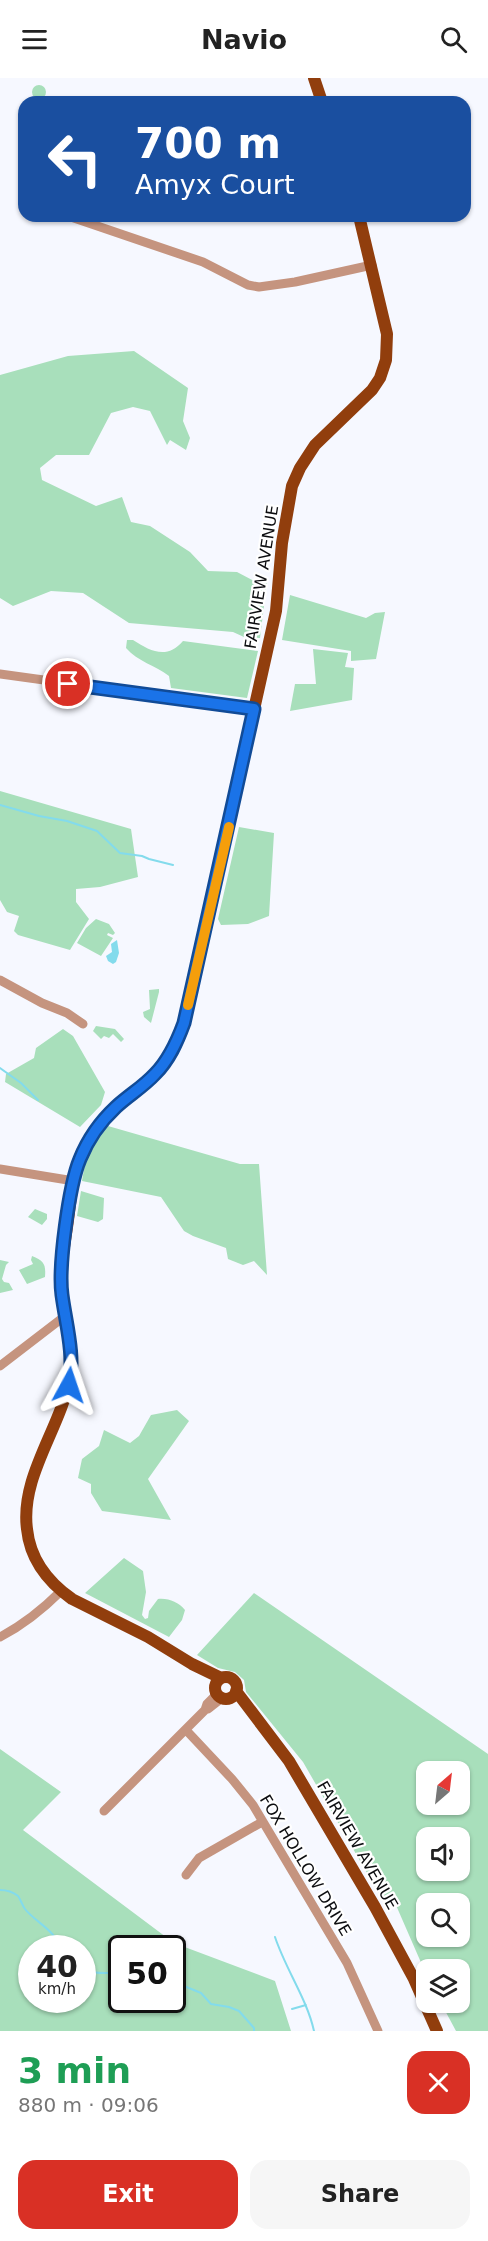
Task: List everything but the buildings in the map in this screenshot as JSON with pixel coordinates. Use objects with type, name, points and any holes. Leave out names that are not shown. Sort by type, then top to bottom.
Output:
[{"type":"main road","points":[[314,78],[320,96]]},
{"type":"main road","name":"FAIRVIEW AVENUE","points":[[361,222],[387,334],[384,368],[371,391],[315,445],[300,468],[292,486],[282,543],[276,611],[207,927],[179,1037],[157,1072],[118,1105],[102,1122],[85,1148],[74,1181],[61,1269],[72,1362],[68,1387],[31,1488],[26,1517],[29,1539],[36,1559],[45,1575],[61,1591],[72,1599],[166,1647],[192,1664],[253,1716],[289,1761],[375,1907],[414,1979],[437,2031]]},
{"type":"street","points":[[86,222],[203,262],[237,282],[259,287],[296,282],[372,265]]},
{"type":"street","points":[[0,674],[254,709]]},
{"type":"street","points":[[0,980],[42,1003],[68,1013],[83,1024]]},
{"type":"street","points":[[0,1169],[74,1181]]},
{"type":"street","points":[[0,1366],[65,1316]]},
{"type":"street","points":[[0,1637],[24,1623],[61,1591]]},
{"type":"street","points":[[104,1811],[206,1710],[207,1704],[223,1691]]},
{"type":"street","name":"FOX HOLLOW DRIVE","points":[[186,1730],[253,1805],[348,1964],[378,2031]]},
{"type":"street","points":[[186,1875],[199,1858],[262,1822]]},
{"type":"green space","points":[[36,85],[42,85],[46,89],[45,96],[32,95],[32,89]]},
{"type":"green space","points":[[134,351],[188,388],[183,421],[190,438],[186,450],[170,440],[167,445],[150,411],[133,407],[111,413],[89,455],[56,455],[40,468],[42,480],[96,506],[122,497],[131,522],[150,526],[190,552],[208,571],[237,572],[256,582],[267,582],[260,638],[244,637],[233,632],[129,623],[83,593],[51,591],[13,606],[0,598],[0,375],[68,356]]},
{"type":"green space","points":[[290,595],[366,618],[375,613],[385,612],[376,659],[351,661],[351,651],[282,640]]},
{"type":"green space","points":[[127,640],[133,640],[158,652],[171,650],[183,641],[258,651],[247,698],[171,688],[169,676],[131,653],[126,648]]},
{"type":"green space","points":[[313,649],[348,653],[345,667],[354,668],[352,700],[290,711],[295,684],[316,684]]},
{"type":"green space","points":[[0,791],[131,829],[138,877],[100,887],[76,889],[76,902],[89,919],[70,950],[18,935],[14,931],[19,916],[7,912],[0,900]]},
{"type":"green space","points":[[239,827],[274,833],[269,916],[248,924],[221,925],[218,919]]},
{"type":"green space","points":[[96,919],[109,924],[115,933],[113,935],[108,933],[107,935],[113,938],[101,956],[77,943],[86,928]]},
{"type":"green space","points":[[159,989],[151,1023],[144,1017],[143,1012],[150,1009],[149,990]]},
{"type":"green space","points":[[96,1026],[115,1029],[124,1039],[121,1042],[113,1034],[109,1038],[104,1036],[101,1039],[93,1031]]},
{"type":"green space","points":[[63,1029],[73,1036],[105,1092],[101,1105],[80,1127],[5,1082],[6,1074],[34,1058],[36,1048]]},
{"type":"green space","points":[[108,1126],[240,1164],[259,1164],[267,1275],[254,1261],[243,1265],[228,1259],[226,1248],[184,1231],[161,1197],[82,1181],[92,1144]]},
{"type":"green space","points":[[81,1191],[104,1198],[103,1219],[98,1222],[77,1216]]},
{"type":"green space","points":[[35,1209],[47,1214],[47,1219],[42,1225],[28,1217]]},
{"type":"green space","points":[[32,1256],[43,1264],[45,1277],[27,1284],[19,1270],[33,1264]]},
{"type":"green space","points":[[0,1260],[9,1262],[2,1279],[9,1283],[13,1290],[0,1293]]},
{"type":"green space","points":[[177,1410],[189,1421],[148,1479],[171,1520],[102,1511],[91,1493],[91,1484],[78,1478],[82,1459],[99,1446],[104,1430],[130,1443],[139,1436],[151,1415]]},
{"type":"green space","points":[[124,1558],[143,1571],[146,1592],[142,1615],[145,1619],[148,1618],[149,1611],[158,1599],[173,1601],[185,1610],[182,1620],[169,1637],[85,1593]]},
{"type":"green space","points":[[254,1593],[488,1754],[488,2031],[456,2031],[446,2013],[470,2013],[470,1959],[419,1959],[392,1896],[382,1899],[303,1762],[246,1692],[244,1680],[235,1672],[218,1668],[197,1655]]},
{"type":"green space","points":[[0,1749],[61,1792],[23,1830],[163,1935],[108,1935],[108,2013],[186,2013],[186,1948],[275,1981],[291,2031],[0,2031]]},
{"type":"water","points":[[117,940],[119,953],[113,964],[106,956],[112,952],[111,944]]},
{"type":"waterway","points":[[0,805],[67,821],[97,831],[120,853],[142,856],[173,865]]},
{"type":"waterway","points":[[0,1068],[21,1083],[38,1100]]},
{"type":"waterway","points":[[0,1890],[18,1896],[29,1914],[52,1935]]},
{"type":"waterway","points":[[275,1937],[311,2019],[314,2031]]},
{"type":"waterway","points":[[96,1973],[108,1973]]},
{"type":"waterway","points":[[186,1987],[201,1993],[211,2004],[239,2011],[254,2031]]},
{"type":"waterway","points":[[292,2009],[306,2005]]},
{"type":"slow traffic","points":[[188,1005],[229,827]]},
{"type":"route","points":[[68,684],[254,709],[207,927],[179,1037],[165,1062],[150,1080],[118,1105],[102,1122],[85,1148],[77,1166],[61,1269],[62,1293],[72,1362],[69,1385]]}]
